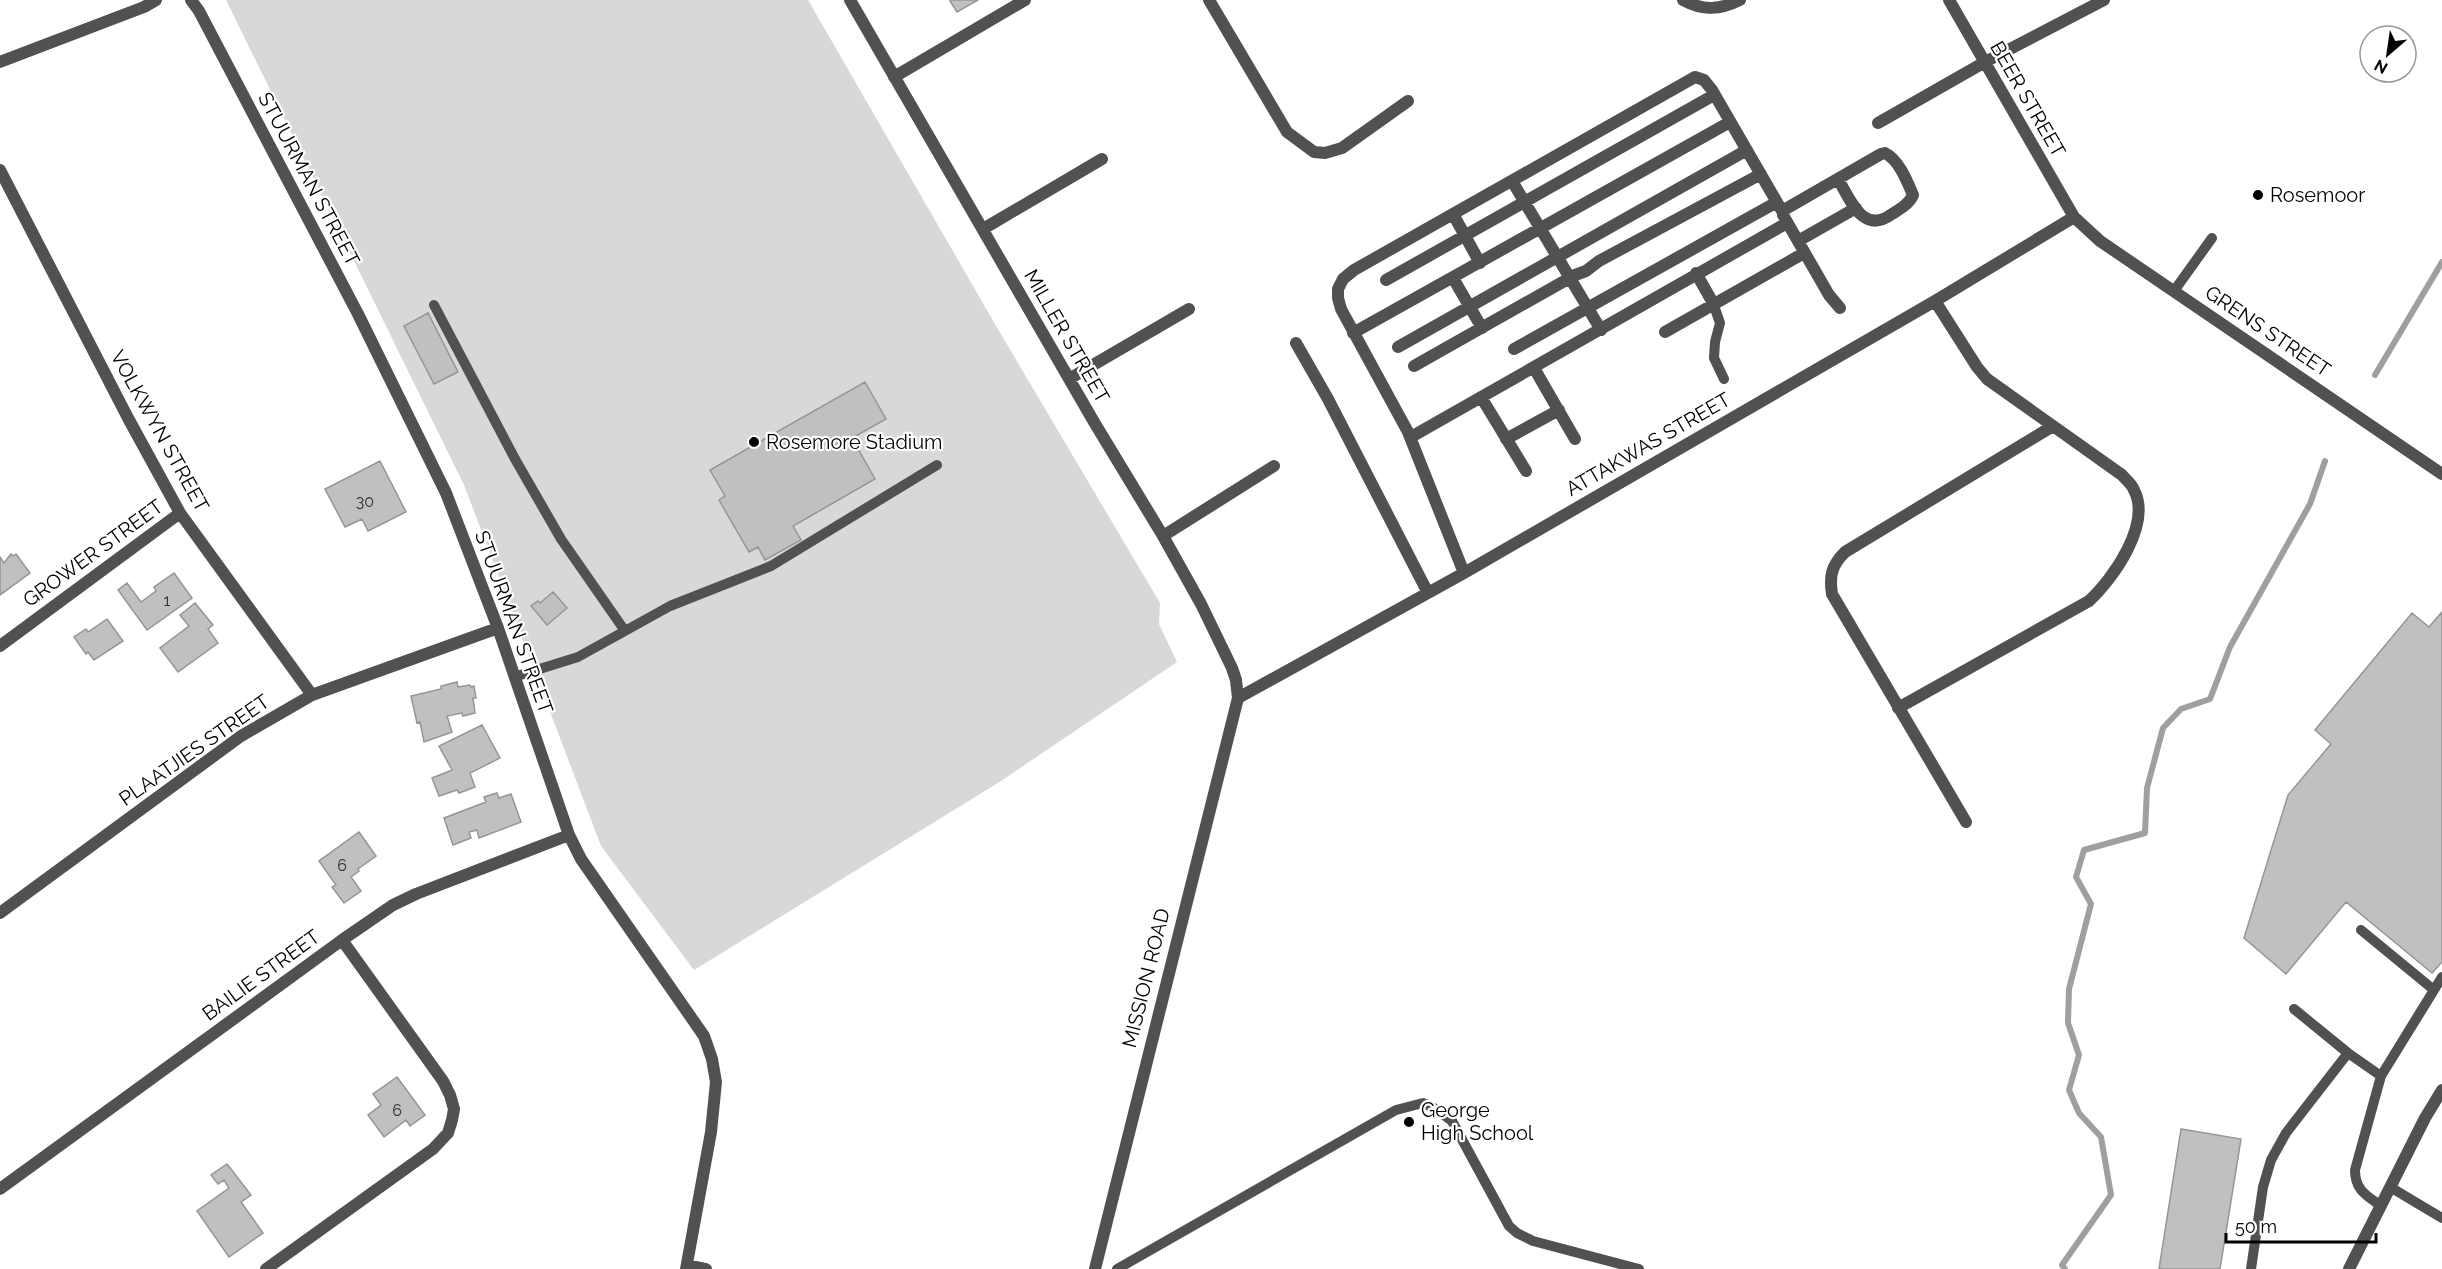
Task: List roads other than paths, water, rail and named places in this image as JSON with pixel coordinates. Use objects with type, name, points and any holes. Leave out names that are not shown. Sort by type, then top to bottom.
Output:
[{"type":"street","points":[[0,62],[144,7],[156,0]]},
{"type":"street","name":"STUURMAN STREET","points":[[191,0],[205,21],[418,433],[446,493],[498,628],[569,835],[581,859],[704,1036],[712,1059],[716,1082],[711,1132],[687,1267]]},
{"type":"street","name":"MILLER STREET","points":[[850,0],[1201,604],[1232,668],[1238,698]]},
{"type":"street","points":[[894,77],[1025,0]]},
{"type":"street","points":[[1209,0],[1287,132],[1314,152],[1325,153],[1342,148],[1408,101]]},
{"type":"street","points":[[1683,0],[1706,9],[1721,8],[1740,0]]},
{"type":"street","name":"BEER STREET","points":[[1949,0],[2074,217]]},
{"type":"street","points":[[1878,123],[1985,62],[2104,0]]},
{"type":"street","points":[[1464,573],[1411,437],[1353,333],[1338,298],[1338,288],[1343,279],[1354,270],[1687,80],[1699,77],[1714,95],[1804,253],[1829,295],[1840,308]]},
{"type":"street","points":[[1386,280],[1714,95]]},
{"type":"street","points":[[1353,333],[1730,122]]},
{"type":"street","points":[[1398,346],[1747,150]]},
{"type":"street","points":[[1514,349],[1588,309],[1782,212],[1838,179],[1885,153],[1892,158],[1906,179],[1913,195],[1909,202],[1883,221],[1876,222],[1862,217],[1838,179]]},
{"type":"street","points":[[983,230],[1102,159]]},
{"type":"street","name":"VOLKWYN STREET","points":[[0,170],[128,418],[180,513],[312,695]]},
{"type":"street","points":[[1414,366],[1569,278],[1761,174]]},
{"type":"street","points":[[1512,181],[1601,330]]},
{"type":"street","points":[[1798,241],[1856,208]]},
{"type":"street","points":[[1411,437],[1601,330],[1696,273],[1782,212]]},
{"type":"street","points":[[1453,214],[1480,263]]},
{"type":"street","name":"GRENS STREET","points":[[2074,217],[2100,241],[2442,474]]},
{"type":"street","name":"ATTAKWAS STREET","points":[[1238,698],[1464,573],[1935,301],[2074,217]]},
{"type":"street","points":[[1665,332],[1804,253]]},
{"type":"street","points":[[1696,273],[1713,303]]},
{"type":"street","points":[[1454,278],[1482,328]]},
{"type":"street","points":[[1898,708],[2090,601],[2105,586],[2125,556],[2135,530],[2138,505],[2135,490],[2122,475],[1987,379],[1935,301]]},
{"type":"street","points":[[1070,379],[1188,309]]},
{"type":"street","points":[[1296,343],[1334,409],[1428,593]]},
{"type":"street","points":[[1534,368],[1575,439]]},
{"type":"street","points":[[1481,397],[1526,471]]},
{"type":"street","points":[[1506,439],[1559,410]]},
{"type":"street","points":[[1966,822],[1832,594],[1831,572],[1835,562],[1845,552],[2053,426]]},
{"type":"street","points":[[1163,536],[1274,466]]},
{"type":"street","name":"GROWER STREET","points":[[0,646],[180,513]]},
{"type":"street","name":"PLAATJIES STREET","points":[[0,913],[241,736],[312,695],[498,628]]},
{"type":"street","name":"MISSION ROAD","points":[[1095,1269],[1238,698]]},
{"type":"street","name":"BAILIE STREET","points":[[0,1189],[393,905],[569,835]]},
{"type":"street","points":[[266,1269],[433,1149],[448,1133],[452,1120],[454,1109],[444,1081],[342,940]]},
{"type":"street","points":[[2349,1269],[2442,1090]]},
{"type":"street","points":[[687,1267],[706,1269]]},
{"type":"lane","points":[[2174,291],[2212,238]]},
{"type":"lane","points":[[1713,303],[1720,323],[1714,358],[1724,379]]},
{"type":"lane","points":[[434,305],[515,459],[561,539],[625,631]]},
{"type":"lane","points":[[514,677],[578,657],[670,606],[771,566],[937,465]]},
{"type":"lane","points":[[2361,930],[2434,990]]},
{"type":"lane","points":[[2381,1206],[2362,1193],[2355,1183],[2355,1170],[2381,1076],[2442,977]]},
{"type":"lane","points":[[2294,1009],[2348,1053],[2381,1076]]},
{"type":"lane","points":[[2251,1269],[2263,1187],[2271,1160],[2286,1133],[2348,1053]]},
{"type":"lane","points":[[1117,1269],[1396,1110],[1423,1103],[1452,1121],[1509,1226],[1517,1233],[1533,1241],[1640,1269]]},
{"type":"lane","points":[[2390,1187],[2442,1218]]},
{"type":"waterway","points":[[2375,375],[2442,262]]},
{"type":"waterway","points":[[2065,1269],[2062,1265],[2111,1195],[2101,1137],[2079,1113],[2069,1090],[2079,1055],[2068,1023],[2069,989],[2091,904],[2076,877],[2084,850],[2145,833],[2147,788],[2163,728],[2181,709],[2210,699],[2230,647],[2310,504],[2325,461]]},
{"type":"place","name":"Rosemoor","points":[[2258,195]]},
{"type":"place","name":"Rosemore Stadium","points":[[754,442]]},
{"type":"place","name":"George High School","points":[[1409,1122]]}]
